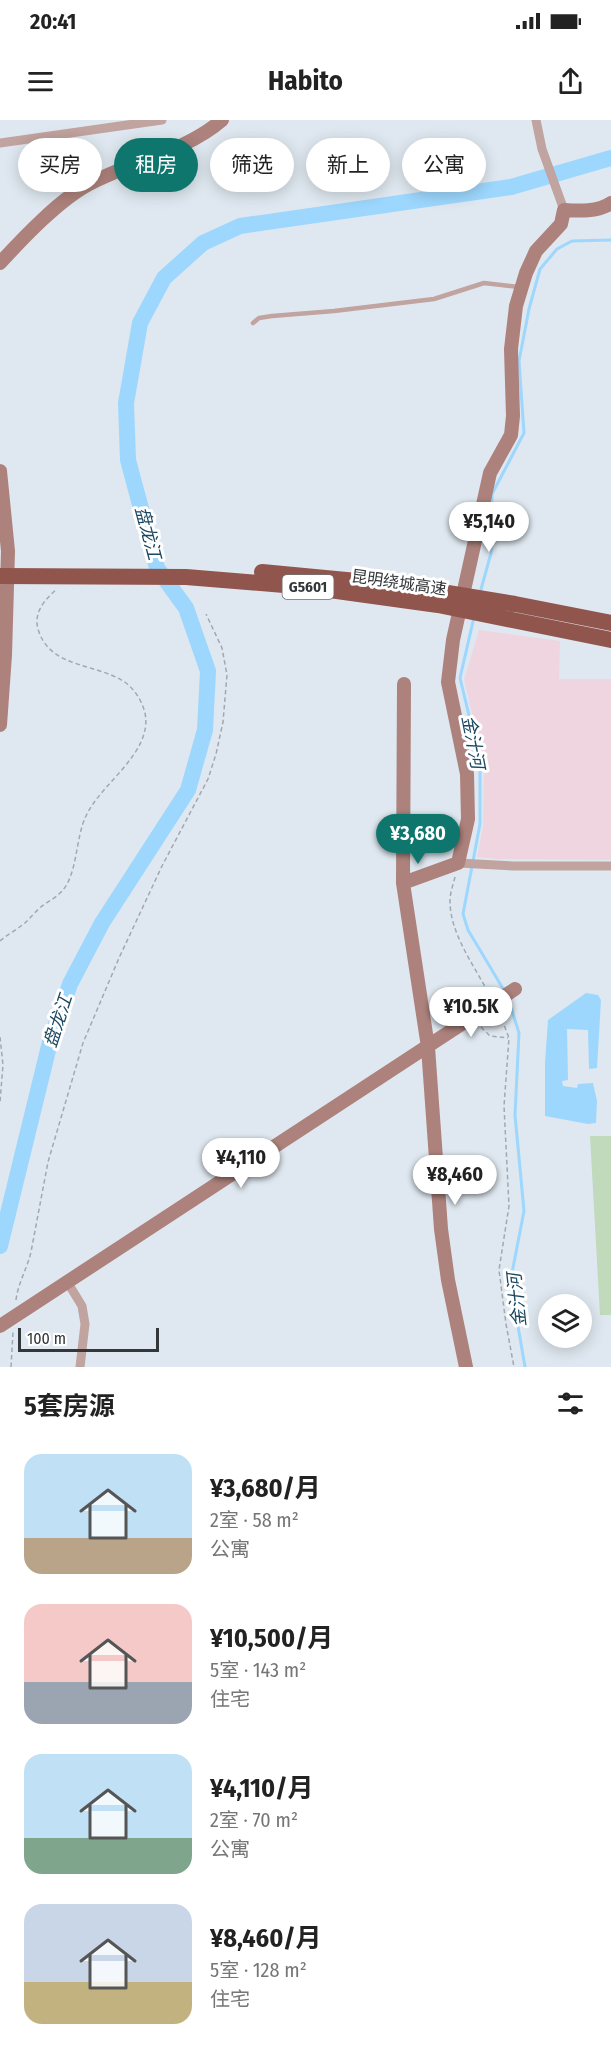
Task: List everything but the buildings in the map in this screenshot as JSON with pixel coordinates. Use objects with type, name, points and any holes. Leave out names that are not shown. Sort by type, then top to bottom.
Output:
[{"type":"highway","name":"昆明绕城高速","points":[[0,567],[100,565],[193,567],[318,576],[399,585],[611,623]]},
{"type":"highway","name":"昆明绕城高速","points":[[0,576],[186,577],[308,587],[438,605],[611,640]]},
{"type":"street","points":[[0,143],[162,120]]},
{"type":"street","points":[[0,263],[37,226],[87,185],[122,168],[170,150],[204,133],[222,120]]},
{"type":"street","points":[[458,863],[468,819],[466,774],[448,682],[453,640],[490,473],[511,435],[513,416],[511,349],[516,306],[536,251],[561,224],[564,210],[542,149],[536,120]]},
{"type":"street","points":[[564,210],[584,211],[606,206],[611,202]]},
{"type":"street","points":[[0,471],[4,551],[5,656],[0,725]]},
{"type":"street","points":[[404,684],[403,883],[428,1047],[441,1229],[448,1280],[466,1367]]},
{"type":"street","points":[[403,883],[458,863],[496,866],[611,867]]},
{"type":"street","points":[[7,1328],[35,1304],[515,989]]},
{"type":"street","points":[[68,1283],[82,1306],[85,1324],[81,1367]]},
{"type":"lane","points":[[253,323],[259,318],[272,316],[434,299],[484,283],[521,288]]},
{"type":"path","points":[[0,941],[11,931],[24,924],[39,908],[61,893],[72,868],[86,816],[105,787],[134,755],[143,737],[145,716],[143,706],[133,689],[108,674],[62,658],[40,637],[37,627],[40,608],[61,586]]},
{"type":"path","points":[[16,1308],[18,1286],[31,1252],[48,1162],[83,1043],[118,958],[162,866],[208,779],[216,754],[223,722],[227,675],[222,648],[206,614]]},
{"type":"path","points":[[458,863],[450,898],[451,917],[456,932],[496,1003],[509,1038],[504,1106],[509,1206],[499,1270],[514,1367]]},
{"type":"path","points":[[472,1018],[490,1036],[509,1038]]},
{"type":"path","points":[[0,1037],[3,1065],[0,1102]]},
{"type":"path","points":[[7,1328],[11,1367]]},
{"type":"shaded area","points":[[479,630],[560,641],[559,679],[611,679],[611,860],[477,857],[483,826],[484,764],[464,680]]},
{"type":"green space","points":[[590,1136],[611,1136],[611,1315],[600,1315]]},
{"type":"water","points":[[586,993],[598,995],[601,1000],[597,1068],[589,1069],[588,1030],[567,1029],[568,1080],[562,1081],[563,1086],[577,1088],[578,1084],[593,1083],[597,1101],[596,1123],[588,1124],[545,1116],[548,1020]]},
{"type":"waterway","name":"盘龙江","points":[[0,1246],[50,1042],[70,984],[102,923],[188,790],[205,730],[208,671],[186,608],[157,568],[128,460],[126,403],[140,323],[164,278],[203,243],[240,226],[511,187],[611,158]]},
{"type":"waterway","name":"金汁河","points":[[480,593],[491,553],[492,494],[524,433],[519,361],[529,309],[540,269],[557,249],[572,241],[611,240]]},
{"type":"waterway","name":"金汁河","points":[[474,617],[460,678],[480,761],[480,824],[463,914],[468,930],[505,992]]},
{"type":"waterway","name":"金汁河","points":[[508,998],[519,1033],[515,1115],[524,1211],[512,1273],[513,1297],[525,1367]]}]
